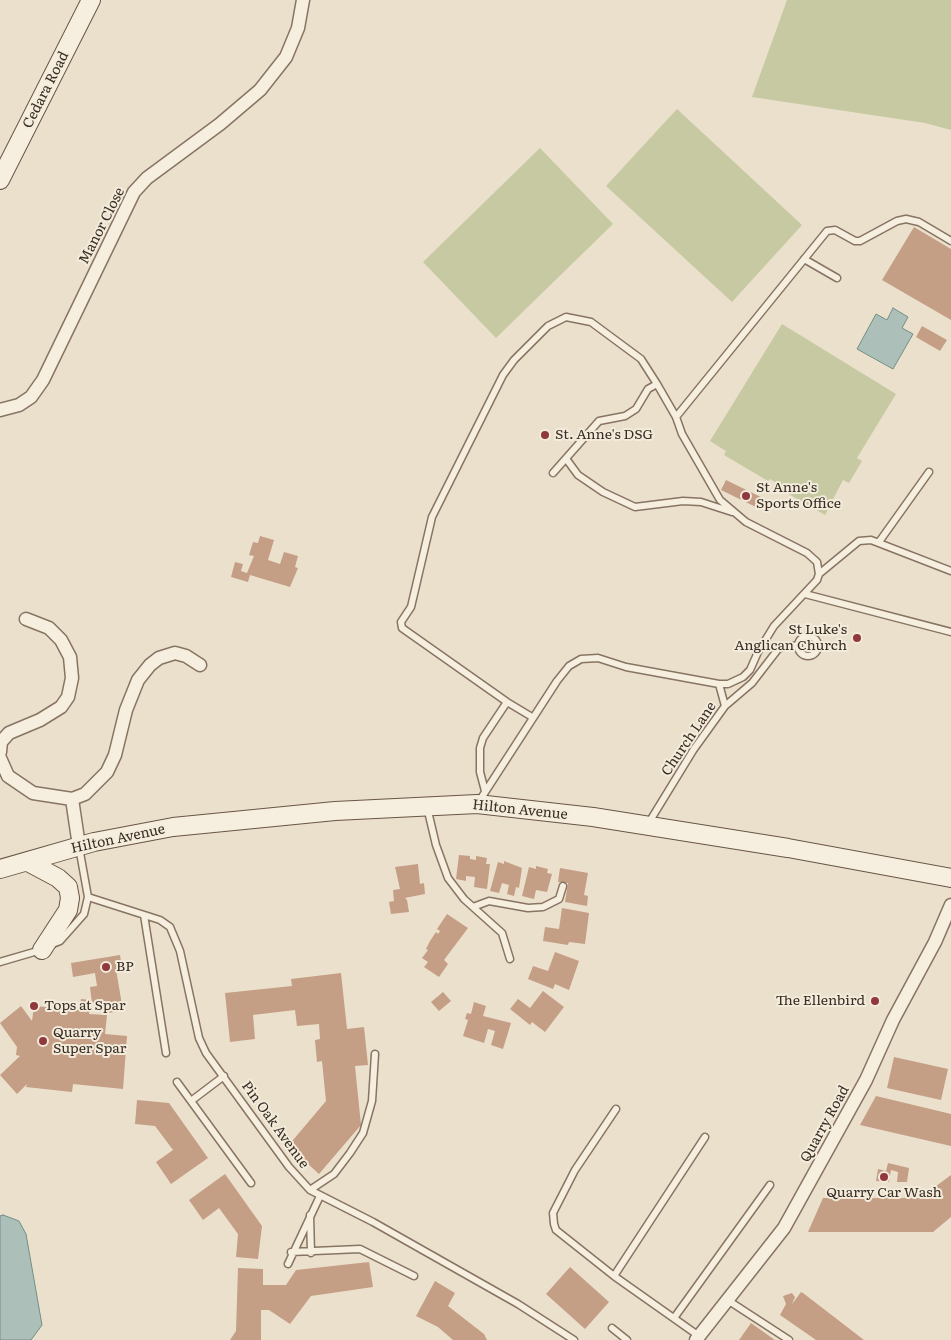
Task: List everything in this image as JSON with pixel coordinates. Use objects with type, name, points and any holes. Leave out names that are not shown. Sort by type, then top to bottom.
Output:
[{"type":"street","name":"Cedara Road","points":[[0,180],[91,0]]},
{"type":"street","name":"Manor Close","points":[[0,410],[19,405],[31,397],[43,380],[134,192],[147,178],[220,124],[260,90],[286,57],[298,28],[304,0]]},
{"type":"street","points":[[0,752],[1,742],[9,733],[40,720],[61,707],[68,696],[72,678],[70,657],[61,640],[49,628],[26,619]]},
{"type":"street","points":[[0,761],[8,776],[34,793],[72,799],[85,794],[107,772],[115,755],[126,710],[138,680],[150,665],[159,658],[175,653],[186,656],[200,665]]},
{"type":"street","name":"Hilton Avenue","points":[[0,869],[79,846],[144,831],[252,818],[426,806],[481,797],[646,827],[788,848],[951,878]]},
{"type":"street","points":[[72,799],[79,846]]},
{"type":"street","points":[[28,862],[58,878],[68,887],[70,898],[68,910],[42,950]]},
{"type":"street","name":"Quarry Road","points":[[698,1338],[729,1301],[784,1228],[866,1080],[892,1020],[935,942],[951,905]]},
{"type":"lane","points":[[676,417],[827,231],[835,230],[854,241],[860,241],[897,221],[906,220],[918,222],[951,241]]},
{"type":"lane","points":[[804,259],[837,278]]},
{"type":"lane","points":[[481,797],[532,717],[569,666],[581,659],[598,658],[626,667],[719,684],[735,681],[743,678],[750,670],[758,652],[774,626],[805,594],[817,580],[819,574],[817,562],[813,557],[746,522],[720,500],[682,434],[676,417],[641,359],[591,322],[566,317],[548,326],[514,360],[503,375],[432,517],[411,607],[401,622],[402,628],[507,702],[532,717]]},
{"type":"lane","points":[[553,473],[567,460],[599,422],[625,416],[636,410],[648,389],[657,384]]},
{"type":"lane","points":[[567,460],[578,475],[603,492],[635,507],[683,501],[701,502],[732,512]]},
{"type":"lane","points":[[879,542],[930,472]]},
{"type":"lane","points":[[819,574],[859,541],[871,540],[951,571]]},
{"type":"lane","points":[[805,594],[951,632]]},
{"type":"lane","name":"Church Lane","points":[[646,827],[694,749],[726,706],[752,683],[779,648],[799,645]]},
{"type":"lane","points":[[719,684],[726,706]]},
{"type":"lane","points":[[481,797],[480,748],[483,738],[507,702]]},
{"type":"lane","points":[[426,806],[436,846],[448,878],[459,894],[502,933],[510,959]]},
{"type":"lane","points":[[0,962],[42,950],[60,940],[84,914],[88,897],[79,846]]},
{"type":"lane","points":[[473,907],[489,901],[528,908],[543,907],[559,899],[563,886]]},
{"type":"lane","name":"Pin Oak Avenue","points":[[88,897],[144,915],[165,924],[176,939],[199,1038],[206,1053],[289,1167],[310,1190],[373,1222],[518,1304],[574,1340]]},
{"type":"lane","points":[[144,915],[166,1053]]},
{"type":"lane","points":[[310,1190],[334,1174],[363,1133],[372,1101],[375,1054]]},
{"type":"lane","points":[[191,1101],[224,1076]]},
{"type":"lane","points":[[177,1082],[251,1183]]},
{"type":"lane","points":[[616,1108],[575,1170],[553,1213],[556,1230],[614,1276],[674,1318],[698,1338]]},
{"type":"lane","points":[[614,1276],[705,1137]]},
{"type":"lane","points":[[674,1318],[770,1184]]},
{"type":"lane","points":[[288,1264],[291,1252],[320,1196]]},
{"type":"lane","points":[[310,1214],[311,1253]]},
{"type":"lane","points":[[291,1252],[311,1253],[360,1249],[414,1276]]},
{"type":"lane","points":[[729,1301],[789,1340]]},
{"type":"lane","points":[[612,1328],[627,1340]]},
{"type":"green space","points":[[787,0],[951,0],[951,130],[925,123],[752,97]]},
{"type":"green space","points":[[677,109],[802,225],[732,302],[606,186]]},
{"type":"green space","points":[[540,148],[613,224],[496,338],[423,262]]},
{"type":"green space","points":[[782,324],[896,394],[857,458],[862,461],[849,483],[843,480],[825,515],[780,489],[782,486],[770,479],[768,481],[724,455],[726,451],[710,441]]},
{"type":"water","points":[[893,308],[908,317],[902,328],[913,334],[893,369],[857,349],[876,314],[887,320]]},
{"type":"water","points":[[3,1215],[19,1221],[26,1234],[42,1325],[31,1340],[0,1340],[0,1216]]},
{"type":"building","points":[[914,227],[951,249],[951,320],[882,280]]},
{"type":"building","points":[[922,326],[947,340],[940,351],[916,337]]},
{"type":"building","name":"St Anne's Sports Office","points":[[726,480],[769,501],[762,510],[721,490]]},
{"type":"building","points":[[260,536],[274,540],[268,560],[280,564],[284,552],[298,556],[295,567],[298,568],[290,587],[250,575],[248,582],[231,577],[235,562],[243,564],[241,571],[247,573],[254,556],[249,555],[253,542],[258,543]]},
{"type":"building","points":[[459,855],[470,856],[470,859],[476,860],[476,856],[487,858],[486,864],[490,864],[487,889],[474,887],[475,877],[466,876],[466,881],[456,879]]},
{"type":"building","points":[[504,861],[522,868],[519,888],[516,887],[514,896],[507,894],[509,885],[502,883],[499,893],[490,891],[498,862],[504,864]]},
{"type":"building","points":[[418,864],[420,884],[424,883],[425,894],[405,898],[409,912],[391,914],[389,902],[394,901],[393,890],[400,889],[395,867]]},
{"type":"building","points":[[536,866],[548,869],[547,873],[552,874],[547,892],[536,890],[534,899],[522,896],[529,867],[536,869]]},
{"type":"building","points":[[560,868],[588,873],[584,895],[588,896],[587,906],[565,902],[568,883],[558,882]]},
{"type":"building","points":[[562,908],[589,913],[585,944],[569,942],[568,945],[543,941],[545,927],[559,929]]},
{"type":"building","points":[[447,914],[468,928],[444,960],[448,964],[439,977],[424,967],[428,962],[422,958],[436,932],[438,934],[440,931],[437,929]]},
{"type":"building","points":[[555,952],[579,961],[569,990],[555,984],[553,989],[528,979],[533,966],[548,971]]},
{"type":"building","points":[[120,955],[122,968],[116,969],[123,1011],[107,1013],[105,1001],[92,1003],[90,987],[97,986],[95,973],[73,977],[71,963]]},
{"type":"building","points":[[341,973],[347,1029],[364,1027],[368,1065],[355,1066],[361,1125],[319,1174],[288,1146],[326,1101],[322,1061],[317,1062],[315,1040],[320,1039],[319,1024],[297,1026],[295,1010],[253,1015],[255,1039],[230,1042],[225,993],[292,986],[291,979]]},
{"type":"building","points":[[543,991],[564,1007],[545,1032],[532,1022],[530,1025],[510,1009],[518,999],[530,1008]]},
{"type":"building","points":[[443,992],[451,1001],[439,1011],[431,1002]]},
{"type":"building","points":[[81,999],[91,1000],[89,1014],[107,1015],[105,1034],[127,1036],[123,1089],[73,1084],[72,1092],[26,1087],[27,1084],[17,1094],[0,1075],[20,1056],[16,1055],[17,1047],[0,1023],[21,1006],[32,1021],[34,1006],[80,1010]]},
{"type":"building","points":[[474,1002],[486,1006],[483,1016],[511,1023],[503,1049],[491,1045],[495,1031],[488,1029],[484,1043],[463,1036],[468,1020],[465,1019],[467,1013],[471,1014]]},
{"type":"building","points":[[894,1057],[948,1069],[941,1100],[887,1088]]},
{"type":"building","points":[[876,1096],[951,1114],[951,1146],[860,1125]]},
{"type":"building","points":[[137,1100],[169,1103],[208,1158],[171,1184],[156,1162],[173,1150],[155,1126],[135,1124]]},
{"type":"building","name":"Quarry Car Wash","points":[[888,1163],[909,1168],[907,1182],[897,1182],[898,1172],[891,1170],[889,1182],[876,1181],[878,1169],[886,1171]]},
{"type":"building","points":[[225,1174],[262,1226],[258,1259],[236,1257],[238,1234],[219,1208],[203,1220],[189,1200]]},
{"type":"building","points":[[951,1175],[951,1217],[933,1232],[808,1232],[823,1198],[920,1198]]},
{"type":"building","points":[[369,1262],[373,1287],[311,1296],[290,1324],[269,1310],[261,1310],[261,1340],[230,1340],[236,1331],[238,1268],[263,1269],[263,1285],[286,1285],[296,1270]]},
{"type":"building","points":[[570,1267],[609,1302],[585,1329],[546,1294]]},
{"type":"building","points":[[435,1281],[455,1293],[448,1306],[484,1334],[487,1340],[453,1340],[438,1327],[416,1316]]},
{"type":"building","points":[[801,1292],[864,1340],[816,1340],[780,1315],[786,1304],[783,1296],[792,1293],[795,1297],[792,1304]]},
{"type":"building","points":[[751,1323],[775,1340],[739,1340]]},
{"type":"place","name":"St. Anne's DSG","points":[[545,435]]},
{"type":"place","name":"St Anne's Sports Office","points":[[746,496]]},
{"type":"place","name":"St Luke's Anglican Church","points":[[857,638]]},
{"type":"place","name":"BP","points":[[106,967]]},
{"type":"place","name":"The Ellenbird","points":[[875,1001]]},
{"type":"place","name":"Tops at Spar","points":[[34,1006]]},
{"type":"place","name":"Quarry Super Spar","points":[[43,1041]]},
{"type":"place","name":"Quarry Car Wash","points":[[884,1177]]}]
